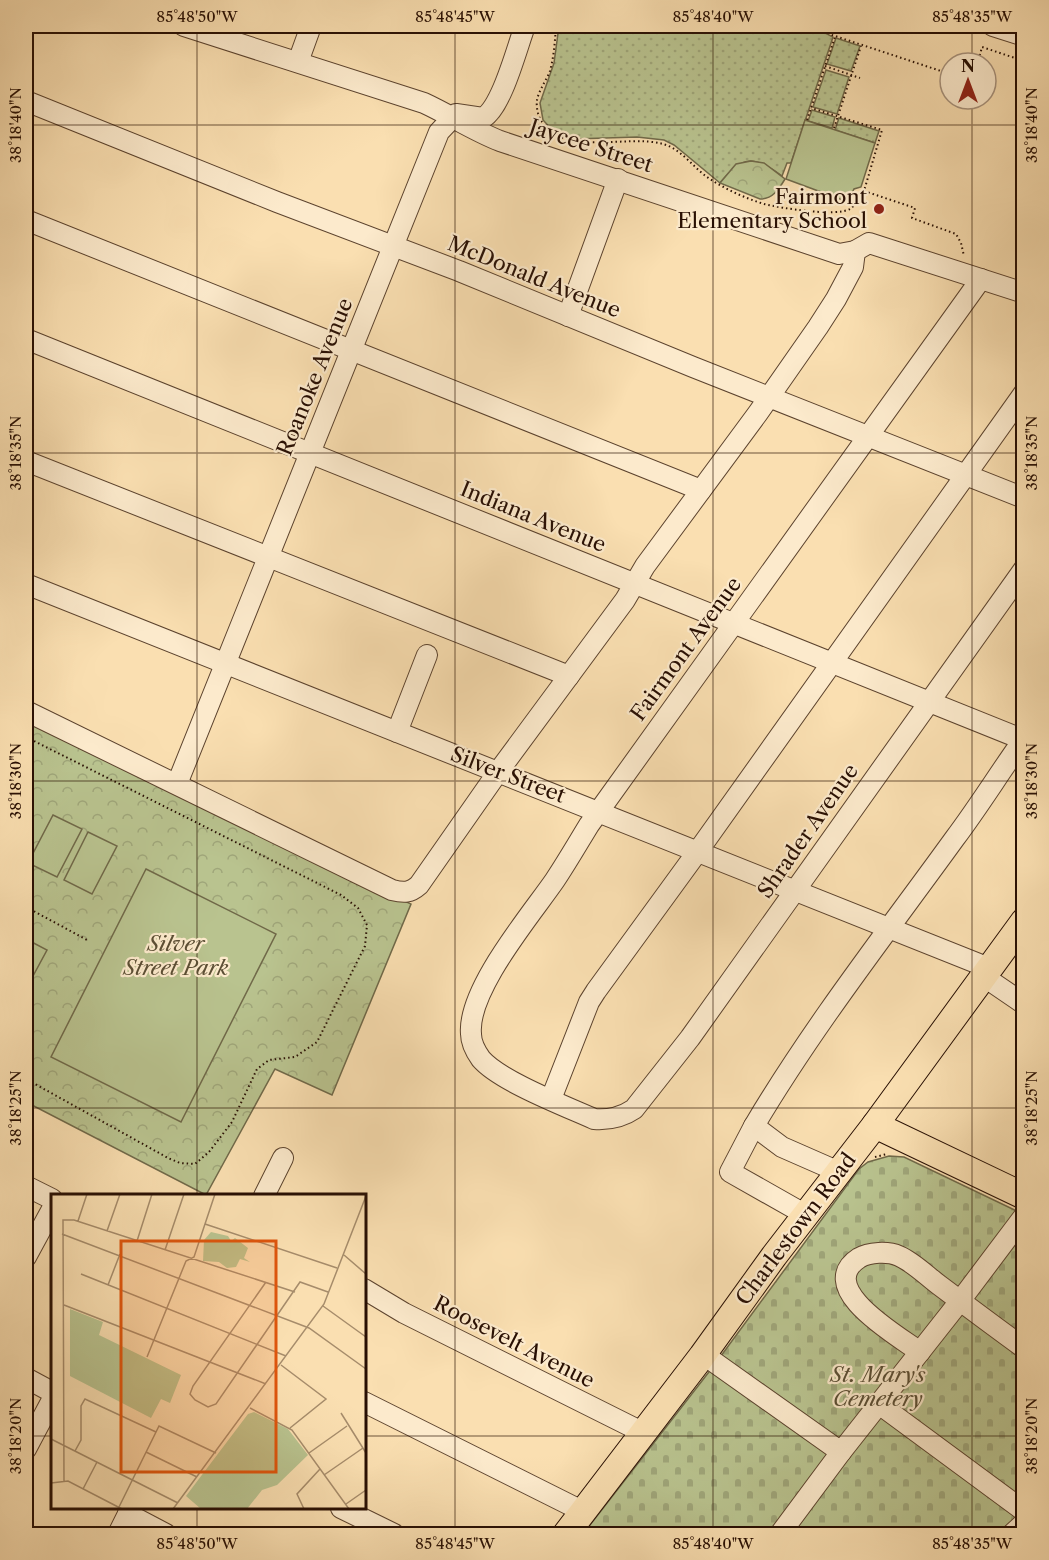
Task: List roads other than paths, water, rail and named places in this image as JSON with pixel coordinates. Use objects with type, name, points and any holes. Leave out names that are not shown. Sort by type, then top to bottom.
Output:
[{"type":"main road","name":"Charlestown Road","points":[[566,1534],[875,1125],[1023,921]]},
{"type":"main road","points":[[875,1125],[1023,1196]]},
{"type":"street","points":[[184,26],[423,103],[453,116],[461,114],[483,118],[492,111],[512,65],[525,26]]},
{"type":"street","points":[[298,62],[311,26]]},
{"type":"street","points":[[993,26],[1023,36]]},
{"type":"street","name":"McDonald Avenue","points":[[26,101],[1023,498]]},
{"type":"street","name":"Jaycee Street","points":[[453,116],[483,134],[500,141],[847,253],[869,243],[1023,294]]},
{"type":"street","name":"Roanoke Avenue","points":[[177,784],[439,132],[453,116]]},
{"type":"street","points":[[568,316],[618,179]]},
{"type":"street","points":[[26,220],[701,490]]},
{"type":"street","points":[[26,711],[392,890],[404,893],[412,890],[419,885],[498,772],[625,600],[634,584],[770,397],[837,299],[853,267],[847,253]]},
{"type":"street","name":"Fairmont Avenue","points":[[550,1099],[501,1075],[483,1060],[472,1043],[471,1023],[482,991],[507,946],[555,879],[599,811],[981,279]]},
{"type":"street","name":"Indiana Avenue","points":[[26,339],[1023,740]]},
{"type":"street","points":[[550,1099],[596,991],[698,852],[1023,393]]},
{"type":"street","points":[[26,461],[569,676]]},
{"type":"street","name":"Shrader Avenue","points":[[550,1099],[594,1119],[604,1120],[625,1115],[642,1100],[690,1038],[1023,569]]},
{"type":"street","name":"Silver Street","points":[[26,584],[889,927],[986,972],[1023,1004]]},
{"type":"street","points":[[397,732],[427,655]]},
{"type":"street","points":[[806,1215],[730,1172],[774,1093],[1023,740]]},
{"type":"street","points":[[754,1126],[782,1147],[839,1172]]},
{"type":"street","points":[[265,1194],[283,1158]]},
{"type":"street","points":[[26,1186],[51,1198]]},
{"type":"street","points":[[26,1257],[51,1211]]},
{"type":"street","points":[[780,1534],[1023,1216]]},
{"type":"street","points":[[920,1352],[853,1300],[849,1293],[847,1278],[848,1270],[853,1262],[871,1254],[897,1255],[1023,1348]]},
{"type":"street","name":"Roosevelt Avenue","points":[[366,1290],[434,1329],[644,1433]]},
{"type":"street","points":[[704,1353],[841,1452]]},
{"type":"street","points":[[26,1378],[51,1391]]},
{"type":"street","points":[[26,1449],[51,1402]]},
{"type":"street","points":[[366,1403],[584,1512]]},
{"type":"street","points":[[879,1404],[1023,1511]]},
{"type":"street","points":[[343,1509],[389,1533]]},
{"type":"street","points":[[118,1534],[130,1511],[166,1534]]},
{"type":"street","points":[[1012,1534],[1023,1523]]},
{"type":"place","name":"Fairmont Elementary School","points":[[879,209]]},
{"type":"park label","name":"Silver Street Park","points":[[176,956]]},
{"type":"park label","name":"St. Mary's Cemetery","points":[[878,1387]]}]
